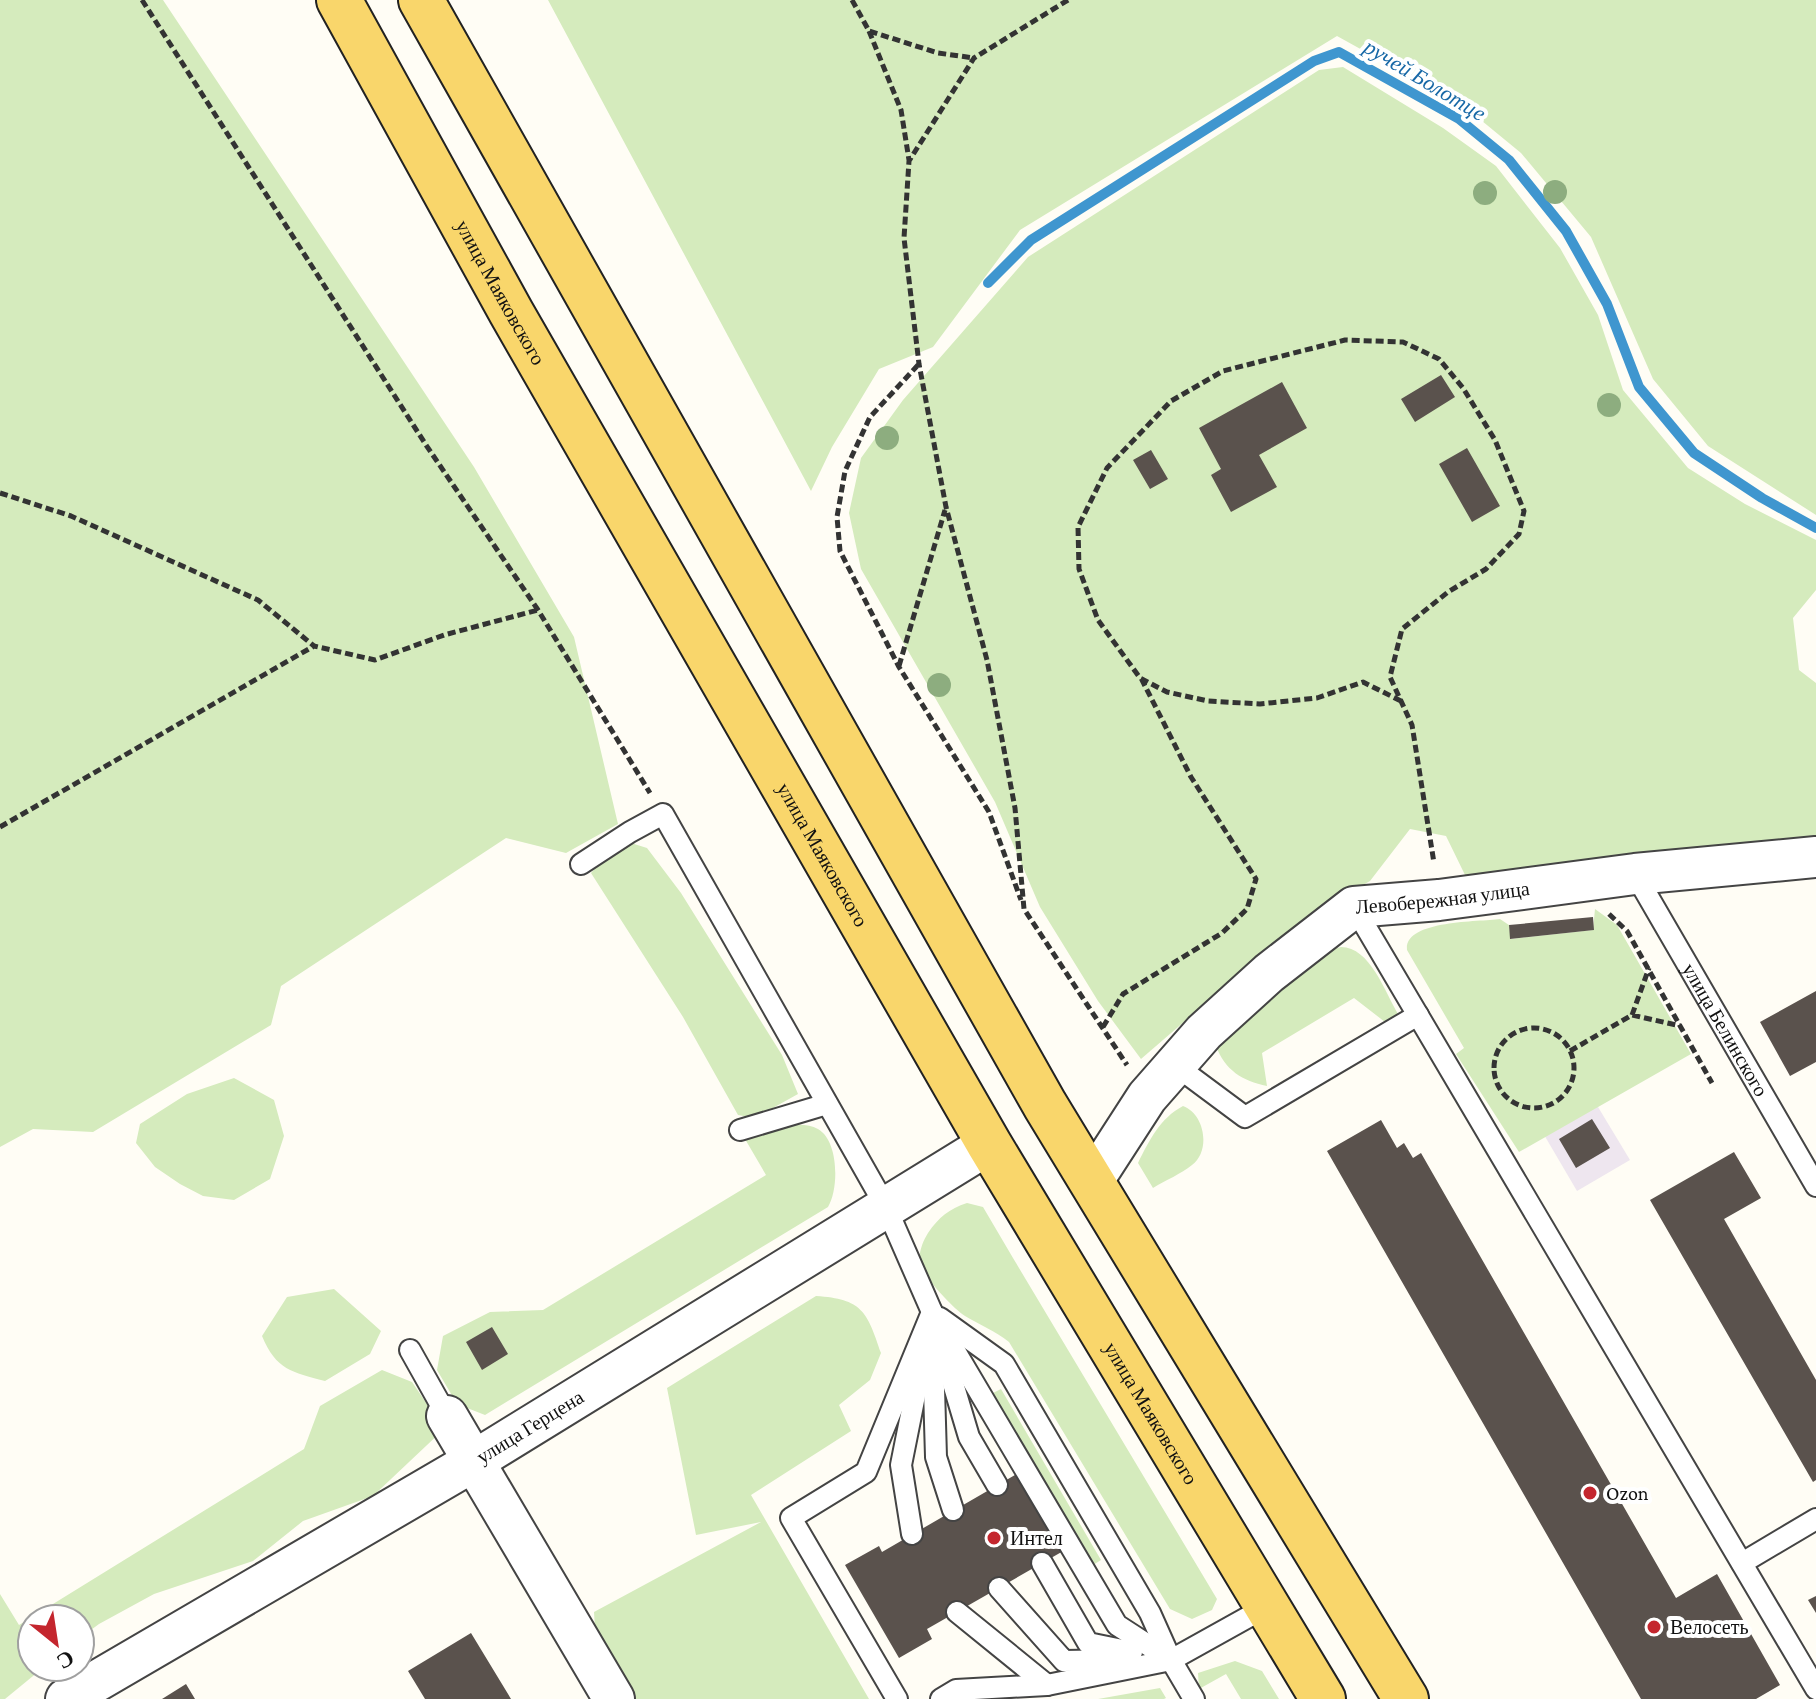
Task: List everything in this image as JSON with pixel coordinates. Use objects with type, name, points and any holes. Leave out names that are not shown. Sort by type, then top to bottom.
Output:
[{"type":"main road","name":"улица Маяковского","points":[[339,0],[519,326],[989,1144],[1323,1699]]},
{"type":"main road","points":[[421,0],[1045,1105],[1406,1699]]},
{"type":"street","name":"Левобережная улица","points":[[1092,1182],[1147,1097],[1204,1032],[1269,973],[1354,907],[1439,900],[1635,874],[1816,857]]},
{"type":"street","name":"улица Герцена","points":[[69,1698],[474,1461],[989,1144]]},
{"type":"street","points":[[447,1416],[614,1699]]},
{"type":"lane","points":[[581,864],[663,814],[886,1207],[932,1312],[1117,1625],[1171,1660]]},
{"type":"lane","name":"улица Белинского","points":[[1635,874],[1816,1186]]},
{"type":"lane","points":[[1354,907],[1816,1689]]},
{"type":"lane","points":[[1175,1065],[1245,1117],[1418,1015]]},
{"type":"lane","points":[[740,1130],[827,1104]]},
{"type":"lane","points":[[932,1312],[969,1437],[997,1485]]},
{"type":"lane","points":[[932,1312],[936,1457],[953,1510]]},
{"type":"lane","points":[[912,1534],[901,1465],[932,1312]]},
{"type":"lane","points":[[932,1312],[1004,1364],[1150,1613],[1193,1699]]},
{"type":"lane","points":[[897,1699],[791,1518],[866,1472],[932,1312]]},
{"type":"lane","points":[[410,1350],[447,1416]]},
{"type":"lane","points":[[1742,1563],[1816,1519]]},
{"type":"lane","points":[[1042,1563],[1088,1643],[1171,1660]]},
{"type":"lane","points":[[999,1588],[1064,1661],[1171,1660]]},
{"type":"lane","points":[[941,1699],[956,1690],[1047,1685],[1171,1660],[1268,1606]]},
{"type":"lane","points":[[957,1612],[1047,1685]]},
{"type":"path","points":[[142,0],[426,445],[538,610],[663,814]]},
{"type":"path","points":[[852,0],[869,31],[901,110],[909,161],[904,238],[919,364],[946,507],[987,660],[1015,808],[1024,909]]},
{"type":"path","points":[[909,161],[974,58],[1068,0]]},
{"type":"path","points":[[869,31],[938,53],[974,58]]},
{"type":"path","points":[[1103,1027],[1123,994],[1222,933],[1247,909],[1256,879],[1191,777],[1140,678],[1098,620],[1079,569],[1078,527],[1107,468],[1171,401],[1223,371],[1345,340],[1403,342],[1439,359],[1463,388],[1495,440],[1524,511],[1519,534],[1486,569],[1448,592],[1402,629],[1390,677],[1412,725],[1439,900]]},
{"type":"path","points":[[919,364],[870,417],[845,471],[837,517],[840,551],[899,667],[989,812],[1024,909],[1147,1097]]},
{"type":"path","points":[[0,493],[71,516],[258,600],[314,646],[375,660],[444,635],[538,610]]},
{"type":"path","points":[[899,667],[946,507]]},
{"type":"path","points":[[0,827],[314,646]]},
{"type":"path","points":[[1140,678],[1167,692],[1208,701],[1260,704],[1317,698],[1363,682],[1401,701]]},
{"type":"path","points":[[1579,882],[1600,907],[1627,931],[1712,1083]]},
{"type":"path","points":[[1570,1051],[1632,1015],[1649,968]]},
{"type":"path","points":[[1632,1015],[1681,1026]]},
{"type":"path","points":[[1526,1028],[1552,1032],[1563,1040],[1570,1051],[1574,1063],[1569,1089],[1549,1106],[1536,1108],[1511,1101],[1495,1079],[1497,1053],[1514,1033],[1526,1028]]},
{"type":"shaded area","points":[[1595,1102],[1630,1160],[1577,1191],[1543,1133]]},
{"type":"green space","points":[[0,0],[163,0],[474,467],[574,637],[618,824],[566,853],[506,838],[281,986],[271,1025],[93,1132],[33,1129],[0,1147]]},
{"type":"green space","points":[[548,0],[1816,0],[1816,515],[1708,446],[1653,379],[1591,237],[1521,153],[1465,107],[1337,36],[1020,230],[933,347],[879,369],[832,447],[811,491]]},
{"type":"green space","points":[[1343,67],[1443,128],[1496,166],[1560,248],[1598,315],[1623,390],[1688,468],[1745,504],[1816,540],[1816,590],[1793,618],[1799,670],[1816,683],[1816,843],[1466,877],[1446,836],[1410,829],[1370,881],[1303,919],[1141,1059],[1098,1001],[1040,907],[995,802],[861,569],[849,513],[861,458],[903,400],[1028,257],[1319,70]]},
{"type":"green space","points":[[631,843],[647,848],[681,893],[782,1055],[798,1094],[755,1118],[738,1115],[683,1017],[591,873],[604,858]]},
{"type":"green space","points":[[1595,909],[1617,925],[1691,1054],[1519,1152],[1456,1054],[1464,1048],[1407,950],[1409,940],[1417,933],[1444,924],[1500,919],[1509,925],[1511,939],[1593,930]]},
{"type":"green space","points":[[1341,947],[1360,954],[1368,962],[1398,1014],[1385,1022],[1354,998],[1262,1053],[1267,1086],[1250,1081],[1230,1068],[1216,1046],[1234,1019]]},
{"type":"green space","points":[[234,1078],[274,1100],[284,1136],[270,1179],[234,1200],[203,1196],[155,1167],[136,1143],[140,1124],[187,1094]]},
{"type":"green space","points":[[1183,1106],[1201,1124],[1202,1151],[1192,1165],[1153,1188],[1138,1163],[1162,1124]]},
{"type":"green space","points":[[780,1124],[814,1127],[825,1135],[835,1166],[834,1189],[828,1207],[485,1415],[457,1404],[437,1370],[443,1336],[490,1312],[543,1310],[766,1175],[745,1139]]},
{"type":"green space","points":[[967,1203],[983,1207],[1217,1599],[1212,1610],[1192,1619],[1170,1609],[1009,1342],[960,1312],[927,1276],[920,1263],[920,1255],[928,1233],[945,1214]]},
{"type":"green space","points":[[334,1289],[381,1331],[370,1354],[325,1381],[286,1368],[273,1356],[262,1336],[287,1297]]},
{"type":"green space","points":[[816,1296],[844,1300],[860,1310],[871,1327],[881,1353],[870,1380],[839,1405],[851,1431],[751,1495],[869,1699],[633,1699],[595,1629],[594,1612],[761,1522],[696,1535],[667,1388]]},
{"type":"green space","points":[[382,1370],[412,1382],[444,1429],[373,1496],[303,1521],[253,1561],[154,1594],[96,1626],[96,1603],[55,1603],[304,1449],[320,1406]]},
{"type":"green space","points":[[1001,1389],[1101,1560],[1093,1565],[993,1393]]},
{"type":"green space","points":[[0,1594],[16,1620],[16,1683],[24,1683],[5,1699],[0,1699]]},
{"type":"green space","points":[[1235,1661],[1262,1671],[1279,1699],[1241,1699],[1226,1674],[1199,1689],[1198,1673]]},
{"type":"green space","points":[[1160,1688],[1164,1699],[1098,1699]]},
{"type":"building","points":[[1441,375],[1455,397],[1415,422],[1401,399]]},
{"type":"building","points":[[1282,382],[1307,428],[1259,455],[1277,487],[1231,512],[1211,475],[1221,469],[1199,428]]},
{"type":"building","points":[[1467,448],[1500,506],[1472,522],[1439,464]]},
{"type":"building","points":[[1151,450],[1168,479],[1150,489],[1133,460]]},
{"type":"building","points":[[1593,917],[1594,930],[1510,939],[1509,925]]},
{"type":"building","points":[[1816,991],[1816,1062],[1790,1076],[1760,1022]]},
{"type":"building","points":[[1592,1119],[1610,1148],[1576,1168],[1559,1139]]},
{"type":"building","points":[[1381,1120],[1397,1148],[1404,1143],[1413,1158],[1421,1153],[1676,1598],[1717,1574],[1780,1685],[1756,1699],[1641,1699],[1327,1151]]},
{"type":"building","points":[[1734,1152],[1761,1198],[1724,1219],[1816,1380],[1816,1480],[1813,1482],[1650,1200]]},
{"type":"building","points":[[492,1327],[508,1354],[482,1370],[466,1342]]},
{"type":"building","points":[[1020,1472],[1065,1550],[927,1629],[932,1639],[899,1658],[845,1565],[879,1546],[882,1552]]},
{"type":"building","points":[[1816,1596],[1816,1613],[1808,1600]]},
{"type":"building","points":[[471,1633],[511,1699],[425,1699],[408,1671]]},
{"type":"building","points":[[186,1684],[195,1699],[162,1699]]},
{"type":"waterway","name":"ручей Болотце","points":[[988,283],[1031,240],[1314,61],[1339,52],[1459,119],[1509,160],[1566,231],[1607,304],[1639,387],[1694,453],[1762,498],[1816,528]]},
{"type":"place","name":"Ozon","points":[[1590,1493]]},
{"type":"place","name":"Интел","points":[[994,1538]]},
{"type":"place","name":"Велосеть","points":[[1654,1627]]}]
